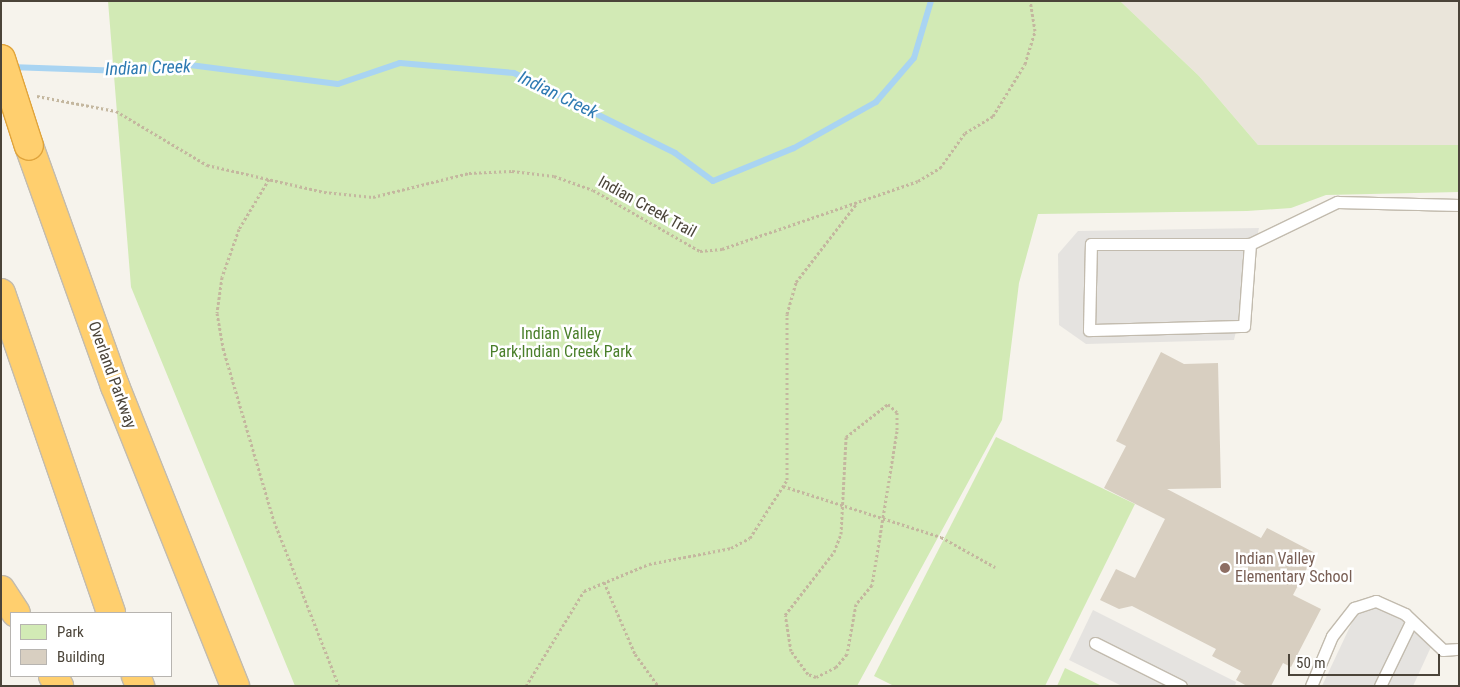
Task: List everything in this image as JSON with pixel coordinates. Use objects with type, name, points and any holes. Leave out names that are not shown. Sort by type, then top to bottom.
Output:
[{"type":"highway","name":"Overland Parkway","points":[[1,60],[29,146],[115,386],[235,686]]},
{"type":"highway","points":[[1,293],[111,612]]},
{"type":"highway","points":[[1,590],[15,612]]},
{"type":"lane","points":[[1250,244],[1244,326],[1089,330],[1091,244],[1250,244],[1336,202],[1459,205]]},
{"type":"lane","points":[[1311,686],[1332,636],[1354,608],[1376,601],[1405,614],[1443,650],[1459,649]]},
{"type":"lane","points":[[1380,686],[1412,622]]},
{"type":"lane","points":[[1094,643],[1182,686]]},
{"type":"path","name":"Indian Creek Trail","points":[[29,95],[111,109],[191,158],[238,174],[373,197],[469,173],[512,171],[554,176],[593,190],[700,251],[722,249],[918,181],[940,168],[965,133],[993,116],[1032,49],[1035,31],[1030,1]]},
{"type":"path","points":[[269,178],[239,229],[222,277],[217,312],[223,348],[274,521],[338,686]]},
{"type":"path","points":[[526,686],[584,591],[649,564],[731,548],[750,538],[783,486],[789,454],[787,314],[796,282],[858,202]]},
{"type":"path","points":[[888,404],[897,412],[897,431],[880,518],[872,584],[856,604],[847,654],[836,667],[816,677],[808,674],[791,651],[786,615],[834,552],[844,506],[846,437],[888,404]]},
{"type":"path","points":[[783,486],[941,537],[995,567]]},
{"type":"path","points":[[604,582],[635,654],[658,686]]},
{"type":"shaded area","points":[[1120,1],[1459,1],[1459,145],[1258,145],[1199,76]]},
{"type":"shaded area","points":[[1259,228],[1234,340],[1086,344],[1059,325],[1058,254],[1078,231]]},
{"type":"shaded area","points":[[1363,599],[1436,636],[1413,686],[1322,686]]},
{"type":"shaded area","points":[[1093,610],[1236,682],[1235,686],[1122,686],[1069,660]]},
{"type":"green space","name":"Indian Valley Park;Indian Creek Park","points":[[108,1],[1120,1],[1199,76],[1258,145],[1459,145],[1459,192],[1326,195],[1291,208],[1247,211],[1038,214],[1019,283],[1002,420],[857,686],[295,686],[131,287]]},
{"type":"green space","points":[[996,437],[1135,504],[1045,686],[894,686],[874,676]]},
{"type":"green space","points":[[1065,668],[1102,686],[1057,686]]},
{"type":"building","name":"Indian Valley Elementary School","points":[[1161,352],[1184,364],[1218,363],[1221,488],[1167,489],[1261,538],[1267,528],[1315,553],[1293,595],[1321,609],[1291,667],[1283,663],[1271,686],[1247,686],[1236,680],[1241,671],[1212,656],[1216,649],[1132,606],[1119,609],[1100,600],[1116,569],[1135,578],[1165,519],[1104,488],[1126,446],[1116,441]]},
{"type":"waterway","name":"Indian Creek","points":[[10,67],[124,71],[190,65],[338,84],[400,63],[514,73],[675,153],[713,181],[794,148],[876,102],[914,58],[931,1]]},
{"type":"place","name":"Indian Valley Elementary School","points":[[1225,568]]}]
